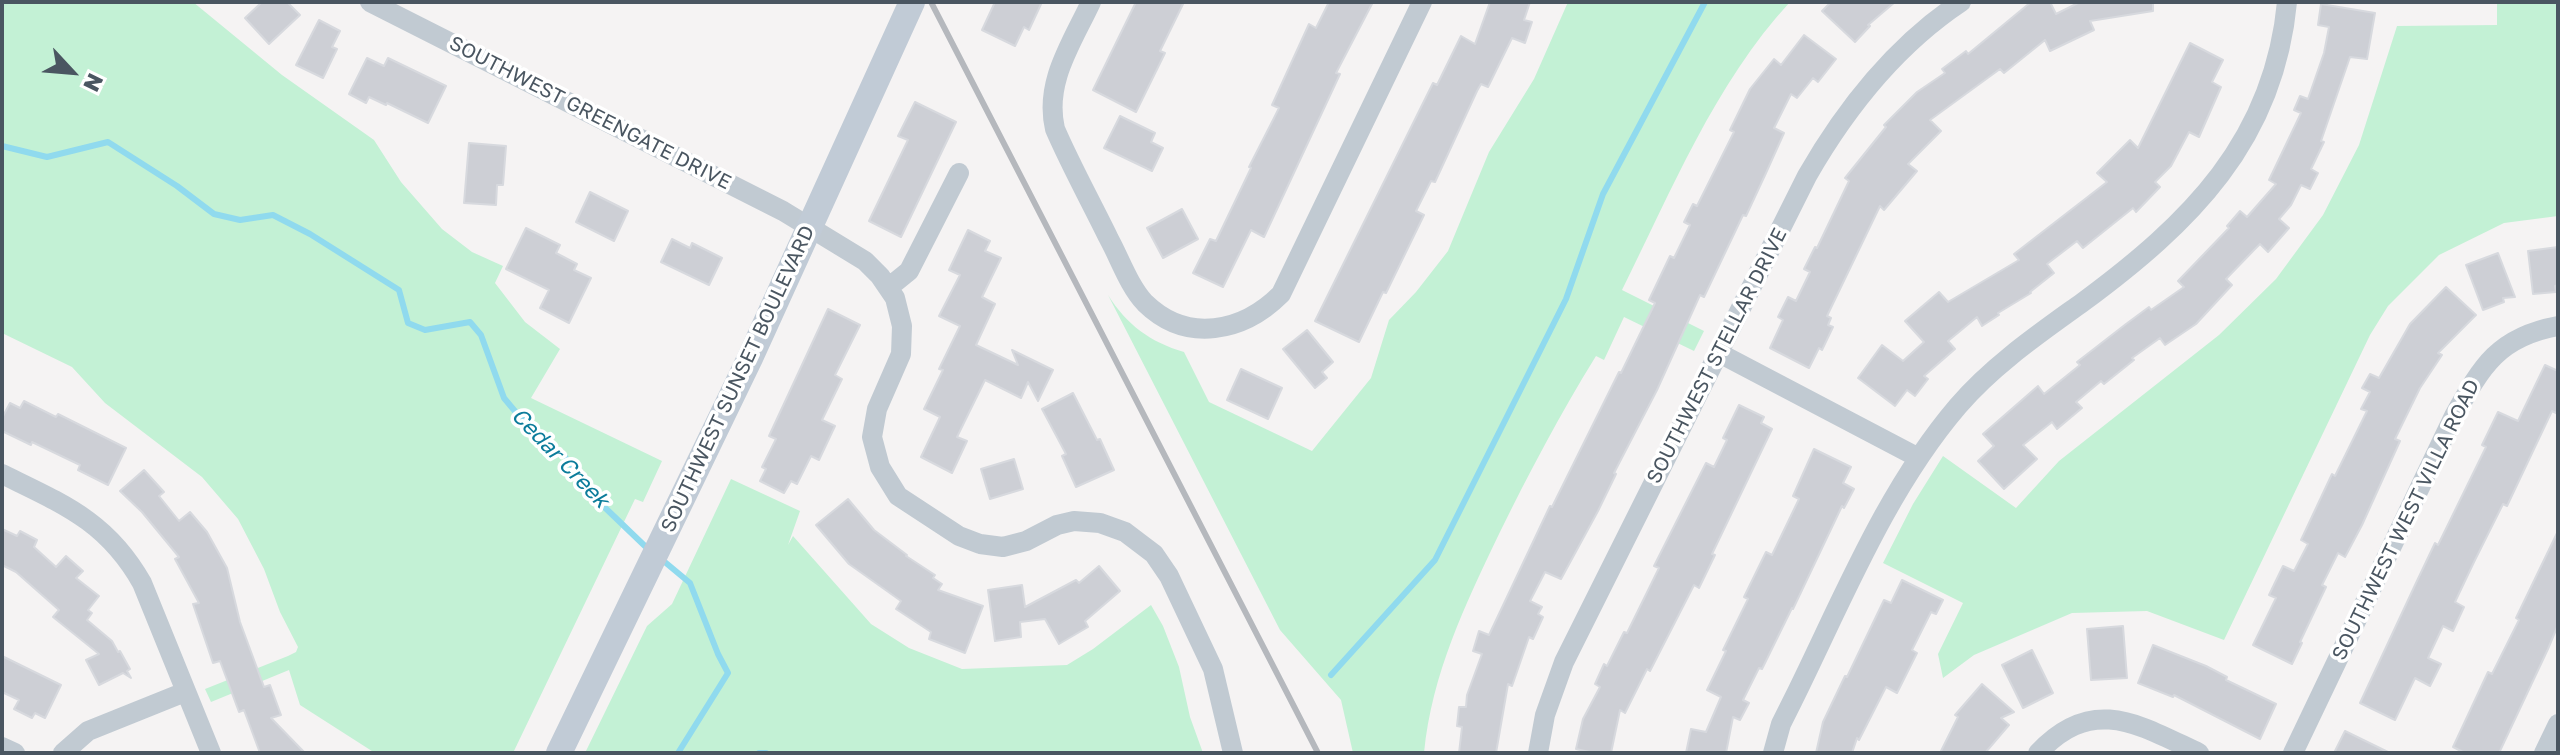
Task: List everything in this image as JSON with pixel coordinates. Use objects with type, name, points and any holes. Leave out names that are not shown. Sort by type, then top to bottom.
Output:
[{"type":"main road","name":"SOUTHWEST SUNSET BOULEVARD","points":[[559,753],[669,529],[912,2]]},
{"type":"street","name":"SOUTHWEST GREENGATE DRIVE","points":[[370,2],[783,211],[865,261],[888,288]]},
{"type":"street","points":[[1091,2],[1056,75],[1052,95],[1055,129],[1144,301],[1180,324],[1200,329],[1222,329],[1266,310],[1281,294],[1422,2]]},
{"type":"street","name":"SOUTHWEST STELLAR DRIVE","points":[[1538,753],[1545,715],[1564,662],[1807,176],[1840,122],[1868,85],[1906,46],[1961,2]]},
{"type":"street","points":[[1773,753],[1781,724],[1799,686],[1917,457],[1978,385],[2138,259],[2168,233],[2219,179],[2246,135],[2268,84],[2278,57],[2287,2]]},
{"type":"street","points":[[959,173],[909,271],[888,288],[895,298],[902,326],[901,354],[877,409],[872,437],[880,467],[898,496],[959,536],[980,544],[1003,547],[1074,521],[1100,523],[1125,532],[1154,554],[1169,576],[1213,669],[1233,753]]},
{"type":"street","name":"SOUTHWEST WEST VILLA ROAD","points":[[2293,753],[2454,416],[2477,375],[2507,343],[2537,330],[2558,326]]},
{"type":"street","points":[[1719,353],[1917,457]]},
{"type":"street","points":[[2,474],[74,510],[115,545],[142,583],[211,753]]},
{"type":"street","points":[[63,753],[88,731],[185,692]]},
{"type":"street","points":[[2038,753],[2070,727],[2100,719],[2131,722],[2199,753]]},
{"type":"street","points":[[2544,753],[2558,724]]},
{"type":"street","points":[[2,747],[15,753]]},
{"type":"green space","points":[[2,2],[193,2],[282,75],[374,140],[401,182],[442,229],[472,252],[503,266],[495,283],[525,322],[560,349],[531,398],[662,461],[643,502],[635,499],[513,753],[375,753],[300,705],[289,670],[211,702],[205,689],[288,656],[298,647],[238,519],[202,477],[105,403],[72,367],[2,333]]},
{"type":"green space","points":[[1568,2],[1790,2],[1739,67],[1717,103],[1622,290],[1704,331],[1694,351],[1624,317],[1604,360],[1596,356],[1557,422],[1474,587],[1442,667],[1424,753],[1353,753],[1341,700],[1280,630],[1108,295],[1140,331],[1184,352],[1209,402],[1312,451],[1371,378],[1389,320],[1448,251],[1489,152],[1534,79]]},
{"type":"green space","points":[[2497,2],[2558,2],[2558,216],[2504,223],[2439,255],[2388,306],[2370,335],[2224,640],[2147,611],[2072,613],[1974,655],[1943,678],[1938,654],[1963,603],[1883,563],[1913,504],[1943,456],[2016,508],[2059,461],[2219,335],[2276,279],[2323,215],[2359,145],[2397,26],[2497,25]]},
{"type":"green space","points":[[731,479],[800,511],[788,545],[793,536],[871,624],[909,648],[962,669],[1067,665],[1151,605],[1179,667],[1190,717],[1203,753],[585,753],[647,626],[672,604]]},
{"type":"building","points":[[262,2],[287,2],[300,15],[269,44],[245,18]]},
{"type":"building","points":[[995,2],[1042,2],[1029,30],[1024,27],[1015,46],[982,30]]},
{"type":"building","points":[[1136,2],[1184,2],[1160,51],[1165,53],[1136,112],[1093,90]]},
{"type":"building","points":[[1329,2],[1373,2],[1336,73],[1340,74],[1264,237],[1251,230],[1223,287],[1193,273],[1210,239],[1216,241],[1279,108],[1272,105],[1309,24],[1316,28]]},
{"type":"building","points":[[1490,2],[1530,2],[1524,20],[1532,22],[1525,43],[1512,38],[1488,87],[1481,84],[1477,91],[1435,182],[1431,181],[1416,211],[1424,215],[1359,342],[1315,321],[1433,83],[1437,85],[1461,36],[1475,44]]},
{"type":"building","points":[[1831,2],[1895,2],[1868,25],[1855,42],[1822,11]]},
{"type":"building","points":[[2031,2],[2050,2],[2056,14],[2080,2],[2153,2],[2153,11],[2090,21],[2094,30],[2050,51],[2045,40],[2004,73],[2000,69],[1930,120],[1941,131],[1908,164],[1917,171],[1884,210],[1880,206],[1827,316],[1831,318],[1828,325],[1833,327],[1822,350],[1819,348],[1809,368],[1770,348],[1783,320],[1778,317],[1788,297],[1796,301],[1810,272],[1804,269],[1849,181],[1845,178],[1886,127],[1884,125],[1917,92],[1945,73],[1942,69],[1966,51],[1968,54]]},
{"type":"building","points":[[2321,4],[2375,13],[2367,59],[2350,57],[2321,141],[2324,142],[2311,169],[2318,173],[2310,189],[2301,185],[2291,205],[2279,219],[2289,228],[2268,252],[2260,244],[2254,250],[2226,279],[2232,285],[2196,324],[2165,345],[2160,338],[2104,384],[2101,381],[2076,402],[2082,408],[2057,429],[2052,422],[2023,445],[2037,459],[2004,489],[1978,461],[1994,446],[1983,434],[2038,386],[2044,394],[2080,365],[2077,362],[2126,324],[2184,287],[2178,281],[2229,228],[2227,226],[2240,211],[2247,217],[2276,184],[2269,180],[2301,113],[2294,110],[2300,96],[2308,99],[2324,53],[2329,27],[2318,25]]},
{"type":"building","points":[[319,20],[340,31],[332,47],[337,49],[323,78],[296,65]]},
{"type":"building","points":[[1804,35],[1836,59],[1818,82],[1813,78],[1797,98],[1791,94],[1774,128],[1784,133],[1766,173],[1704,297],[1700,295],[1598,511],[1561,579],[1545,572],[1530,601],[1542,607],[1538,614],[1543,617],[1533,639],[1529,637],[1512,686],[1508,684],[1496,753],[1459,753],[1462,727],[1457,726],[1459,707],[1466,707],[1467,695],[1482,654],[1473,651],[1479,631],[1489,635],[1550,506],[1621,373],[1655,303],[1649,300],[1670,256],[1674,258],[1690,225],[1684,222],[1693,204],[1697,206],[1734,132],[1730,130],[1750,89],[1774,59],[1781,65]]},
{"type":"building","points":[[2190,43],[2223,60],[2212,82],[2221,87],[2199,137],[2189,132],[2171,166],[2155,182],[2160,187],[2136,212],[2133,208],[2083,248],[2077,241],[2047,264],[2054,273],[2031,293],[1982,326],[1977,317],[1948,341],[1955,349],[1924,376],[1928,379],[1915,396],[1907,390],[1895,406],[1858,378],[1882,345],[1903,361],[1924,342],[1905,321],[1939,292],[1948,302],[2019,260],[2014,254],[2107,182],[2097,173],[2130,140],[2138,148]]},
{"type":"building","points":[[367,58],[384,66],[388,58],[446,86],[428,123],[387,103],[369,97],[366,103],[349,94]]},
{"type":"building","points":[[915,102],[956,122],[901,237],[869,221],[908,140],[898,136]]},
{"type":"building","points":[[1120,116],[1155,133],[1151,142],[1163,148],[1152,171],[1104,148]]},
{"type":"building","points":[[469,143],[506,146],[503,185],[497,185],[496,205],[464,203]]},
{"type":"building","points":[[590,192],[628,211],[614,241],[576,222]]},
{"type":"building","points":[[1182,209],[1198,239],[1163,258],[1147,228]]},
{"type":"building","points":[[526,228],[560,245],[556,253],[577,264],[574,270],[591,278],[569,323],[540,308],[549,290],[506,269]]},
{"type":"building","points":[[968,230],[990,241],[985,251],[1001,258],[982,297],[995,304],[976,345],[1018,365],[1012,350],[1053,370],[1038,401],[1028,382],[1021,398],[985,380],[957,437],[967,441],[952,473],[921,457],[940,417],[924,409],[960,326],[939,316],[960,275],[949,270]]},
{"type":"building","points":[[672,239],[690,248],[692,243],[722,258],[709,285],[661,262]]},
{"type":"building","points":[[2558,247],[2556,292],[2533,294],[2528,251]]},
{"type":"building","points":[[2498,253],[2515,297],[2503,298],[2504,302],[2483,310],[2466,265]]},
{"type":"building","points":[[2446,287],[2476,315],[2438,353],[2442,355],[2420,388],[2395,439],[2400,441],[2362,525],[2345,557],[2338,553],[2322,585],[2326,587],[2292,664],[2253,645],[2276,598],[2269,595],[2283,566],[2294,571],[2308,544],[2301,540],[2332,474],[2335,476],[2367,411],[2361,409],[2370,392],[2362,388],[2370,374],[2379,378],[2410,324]]},
{"type":"building","points":[[828,309],[860,325],[835,375],[842,379],[822,420],[835,426],[819,460],[811,456],[797,484],[791,481],[784,493],[760,481],[766,469],[762,467],[776,439],[769,436]]},
{"type":"building","points":[[1307,330],[1333,362],[1322,372],[1327,378],[1315,388],[1283,349]]},
{"type":"building","points":[[2545,365],[2558,371],[2558,414],[2552,411],[2507,506],[2503,504],[2474,562],[2455,602],[2464,607],[2453,631],[2443,626],[2428,658],[2441,664],[2430,686],[2415,678],[2395,720],[2360,703],[2435,543],[2438,545],[2486,447],[2482,445],[2498,412],[2518,421]]},
{"type":"building","points":[[1241,369],[1282,388],[1268,419],[1227,400]]},
{"type":"building","points":[[1073,393],[1114,470],[1076,487],[1062,456],[1066,454],[1042,409]]},
{"type":"building","points":[[24,401],[56,417],[58,414],[126,448],[108,485],[78,470],[80,465],[2,431],[2,418],[10,403],[20,408]]},
{"type":"building","points":[[1739,405],[1764,417],[1761,423],[1772,429],[1712,554],[1715,555],[1699,588],[1694,585],[1625,713],[1620,710],[1611,753],[1576,749],[1583,719],[1600,687],[1595,684],[1604,664],[1607,666],[1624,632],[1627,633],[1659,568],[1654,566],[1706,463],[1714,467],[1727,440],[1723,438]]},
{"type":"building","points":[[1814,449],[1851,467],[1843,483],[1854,489],[1844,508],[1842,506],[1793,609],[1743,700],[1749,703],[1740,720],[1733,717],[1726,753],[1686,753],[1691,729],[1706,732],[1721,697],[1707,690],[1748,599],[1744,597],[1766,552],[1772,555],[1799,499],[1793,496]]},
{"type":"building","points":[[1014,459],[1023,489],[990,499],[981,469]]},
{"type":"building","points":[[144,470],[164,492],[159,496],[179,521],[190,512],[207,532],[227,568],[240,622],[264,687],[270,685],[281,715],[271,718],[305,753],[260,753],[244,710],[239,712],[220,661],[213,663],[193,604],[199,603],[175,559],[179,557],[142,512],[120,491]]},
{"type":"building","points":[[848,499],[874,530],[935,575],[933,578],[942,584],[938,590],[983,606],[965,653],[929,639],[931,632],[896,609],[901,601],[849,564],[816,525]]},
{"type":"building","points":[[2,529],[17,536],[20,531],[37,540],[34,547],[56,567],[66,556],[83,571],[76,578],[99,596],[88,610],[92,613],[87,620],[120,651],[130,669],[127,671],[131,678],[123,673],[99,685],[86,660],[99,654],[53,617],[59,610],[16,572],[2,565]]},
{"type":"building","points":[[2558,531],[2558,625],[2548,649],[2499,753],[2465,753],[2453,747],[2488,672],[2492,674],[2519,620],[2516,618]]},
{"type":"building","points":[[1099,566],[1120,591],[1085,621],[1088,627],[1059,644],[1045,619],[1020,622],[1021,637],[995,641],[988,590],[1022,585],[1025,607],[1076,580],[1079,583]]},
{"type":"building","points":[[1902,580],[1943,600],[1936,614],[1931,612],[1912,650],[1917,653],[1897,693],[1886,687],[1859,740],[1857,738],[1852,753],[1816,753],[1823,722],[1845,676],[1884,600],[1891,603]]},
{"type":"building","points":[[2123,626],[2127,678],[2091,680],[2087,629]]},
{"type":"building","points":[[2153,645],[2206,666],[2227,677],[2226,680],[2276,704],[2260,739],[2174,695],[2138,683]]},
{"type":"building","points":[[2032,650],[2053,693],[2023,708],[2002,665]]},
{"type":"building","points":[[2,656],[61,685],[45,718],[35,713],[32,718],[14,709],[19,700],[2,692]]},
{"type":"building","points":[[1982,684],[2014,712],[2001,718],[2009,725],[1985,753],[1940,753],[1958,717],[1955,715]]},
{"type":"building","points":[[2345,731],[2390,753],[2334,753]]},
{"type":"waterway","points":[[1331,675],[1435,560],[1566,299],[1603,194],[1705,2]]},
{"type":"waterway","name":"Cedar Creek","points":[[2,146],[47,157],[108,142],[214,214],[240,220],[273,215],[310,234],[399,290],[408,323],[425,330],[470,322],[481,335],[504,398],[519,416],[565,457],[597,500],[648,549]]},
{"type":"waterway","name":"Cedar Creek","points":[[660,558],[690,583],[728,673],[678,753]]},
{"type":"waterway","name":"Cedar Creek","points":[[759,753],[766,753]]},
{"type":"railway","points":[[931,2],[1318,753]]}]
